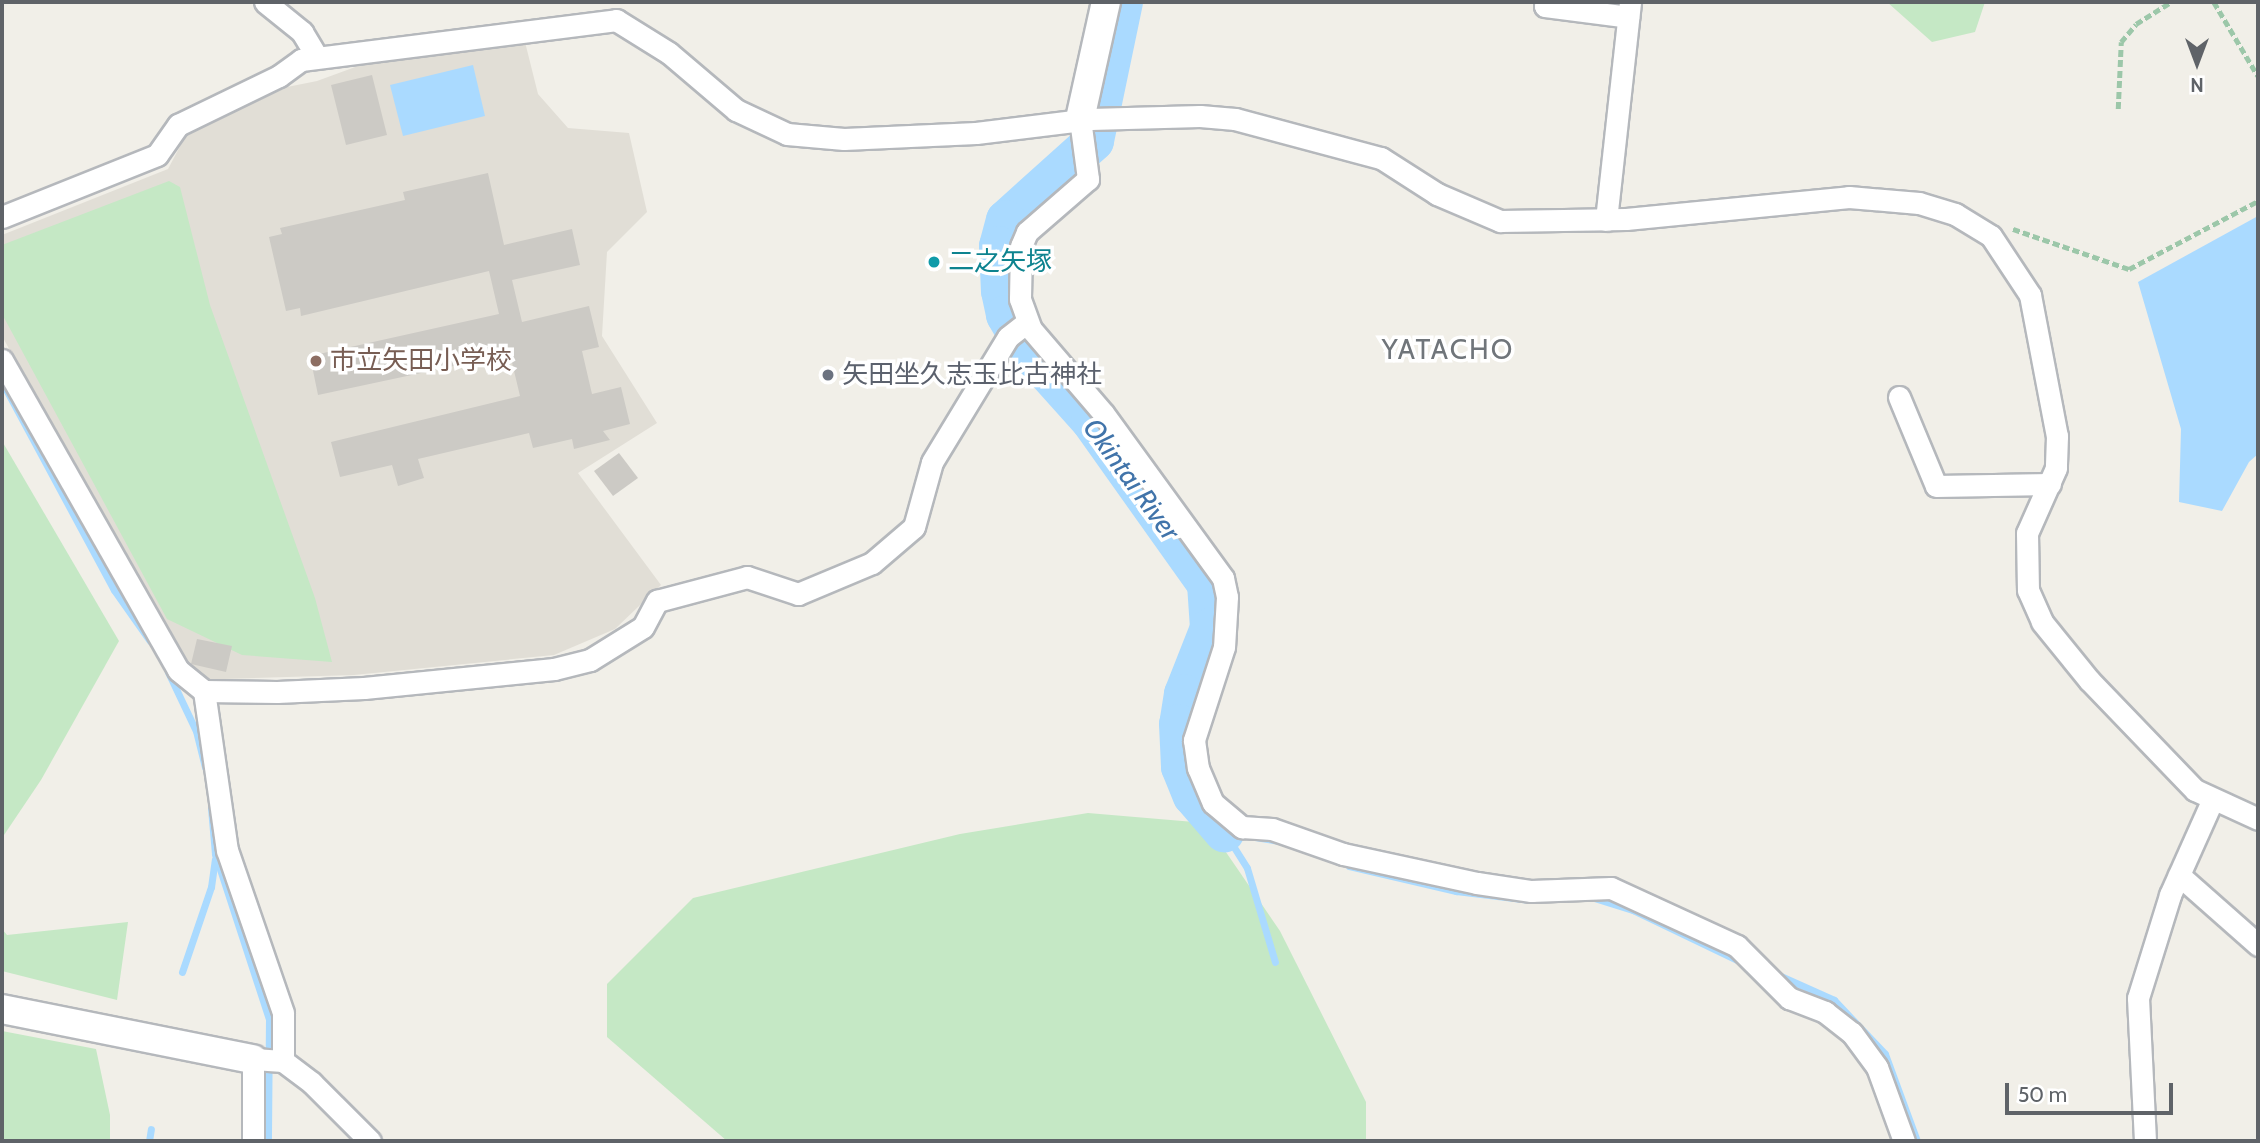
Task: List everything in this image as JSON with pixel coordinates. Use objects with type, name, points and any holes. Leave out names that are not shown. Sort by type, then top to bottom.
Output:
[{"type":"street","points":[[265,2],[302,32],[316,55]]},
{"type":"street","points":[[2,360],[178,670],[204,691],[364,688],[554,669],[590,660],[643,627],[657,601],[747,577],[798,594],[872,563],[914,527],[932,462],[1018,329],[1021,246],[1027,232],[1088,179],[1090,132],[1106,2]]},
{"type":"street","points":[[1546,2],[1545,6],[1629,9],[1606,220]]},
{"type":"street","points":[[2,217],[157,155],[178,125],[316,55],[615,11],[736,110],[787,134],[844,139],[976,132],[1090,132],[1235,120],[1381,158],[1437,194],[1500,221],[1606,220],[1849,197],[1919,203],[1955,214],[1991,236],[2030,295],[2057,436],[2056,468],[2033,512],[2025,562],[2028,590],[2042,622],[2089,680],[2174,770],[2212,801],[2258,819]]},
{"type":"street","points":[[1018,329],[1103,413],[1223,578],[1224,647],[1194,740],[1205,790],[1227,818],[1242,827],[1283,831],[1343,854],[1509,890],[1611,888],[1737,946],[1752,957],[1780,989],[1801,1004],[1840,1021],[1860,1043],[1877,1067],[1904,1141]]},
{"type":"street","points":[[1899,397],[1936,486],[2050,484]]},
{"type":"street","points":[[204,691],[227,850],[283,1013],[283,1061]]},
{"type":"street","points":[[2145,1141],[2138,998],[2179,875],[2212,801]]},
{"type":"street","points":[[2179,875],[2258,945]]},
{"type":"street","points":[[2,1009],[253,1059],[283,1061],[312,1083],[370,1141]]},
{"type":"street","points":[[253,1059],[253,1141]]},
{"type":"path","points":[[2118,109],[2121,42],[2136,24],[2171,2]]},
{"type":"path","points":[[2214,2],[2258,76]]},
{"type":"path","points":[[1999,225],[2129,268],[2258,201]]},
{"type":"shaded area","name":"市立矢田小学校","points":[[525,42],[538,94],[568,128],[629,133],[647,212],[607,252],[602,336],[657,423],[578,473],[661,585],[615,629],[554,655],[354,675],[193,680],[2,336],[2,235],[168,169],[186,135],[287,87],[317,81],[358,66]]},
{"type":"green space","points":[[1887,2],[1985,2],[1975,32],[1932,42]]},
{"type":"green space","points":[[169,181],[180,187],[210,305],[315,598],[332,662],[242,655],[167,619],[2,314],[2,245]]},
{"type":"green space","points":[[2,441],[119,641],[41,780],[2,838]]},
{"type":"green space","points":[[1088,813],[1206,823],[1280,931],[1366,1102],[1366,1141],[727,1141],[607,1037],[607,984],[693,898],[960,834]]},
{"type":"green space","points":[[128,922],[117,1000],[2,971],[2,929],[7,935]]},
{"type":"green space","points":[[2,1031],[96,1049],[110,1115],[110,1141],[2,1141]]},
{"type":"water","points":[[473,65],[485,116],[403,136],[390,85]]},
{"type":"water","points":[[2258,216],[2258,454],[2249,462],[2222,511],[2179,502],[2181,429],[2138,282]]},
{"type":"building","points":[[372,75],[387,135],[346,145],[331,85]]},
{"type":"building","points":[[488,173],[504,245],[572,229],[580,265],[512,280],[522,322],[589,306],[599,347],[582,351],[592,394],[621,387],[630,424],[603,431],[610,440],[574,449],[572,439],[533,448],[529,433],[418,459],[424,478],[398,486],[392,465],[340,477],[331,442],[520,396],[510,354],[318,395],[310,356],[499,314],[489,271],[301,316],[300,308],[286,311],[269,237],[282,234],[280,228],[405,200],[403,192]]},
{"type":"building","points":[[619,453],[638,478],[613,496],[594,471]]},
{"type":"building","points":[[197,639],[232,646],[226,672],[191,664]]},
{"type":"waterway","name":"Okintai River","points":[[1123,2],[1094,141],[1006,220],[999,246],[1001,291],[1006,315],[1023,345],[1091,421],[1207,584],[1210,628],[1184,694],[1179,724],[1181,767],[1193,796],[1224,832]]},
{"type":"waterway","points":[[2,382],[114,590],[150,641]]},
{"type":"waterway","points":[[168,672],[196,731],[205,768]]},
{"type":"waterway","points":[[211,808],[215,854],[269,1019],[268,1141]]},
{"type":"waterway","points":[[1224,832],[1279,841]]},
{"type":"waterway","points":[[1225,833],[1247,868],[1275,962]]},
{"type":"waterway","points":[[182,972],[211,887],[215,859]]},
{"type":"waterway","points":[[1349,866],[1456,891],[1530,900]]},
{"type":"waterway","points":[[1594,898],[1633,910],[1743,963]]},
{"type":"waterway","points":[[1774,973],[1834,1000],[1885,1054],[1917,1141]]},
{"type":"waterway","points":[[149,1141],[151,1129]]},
{"type":"place","name":"二之矢塚","points":[[934,262]]},
{"type":"place","name":"市立矢田小学校","points":[[316,361]]},
{"type":"place","name":"矢田坐久志玉比古神社","points":[[828,375]]},
{"type":"district","name":"YATACHO","points":[[1448,349]]}]
